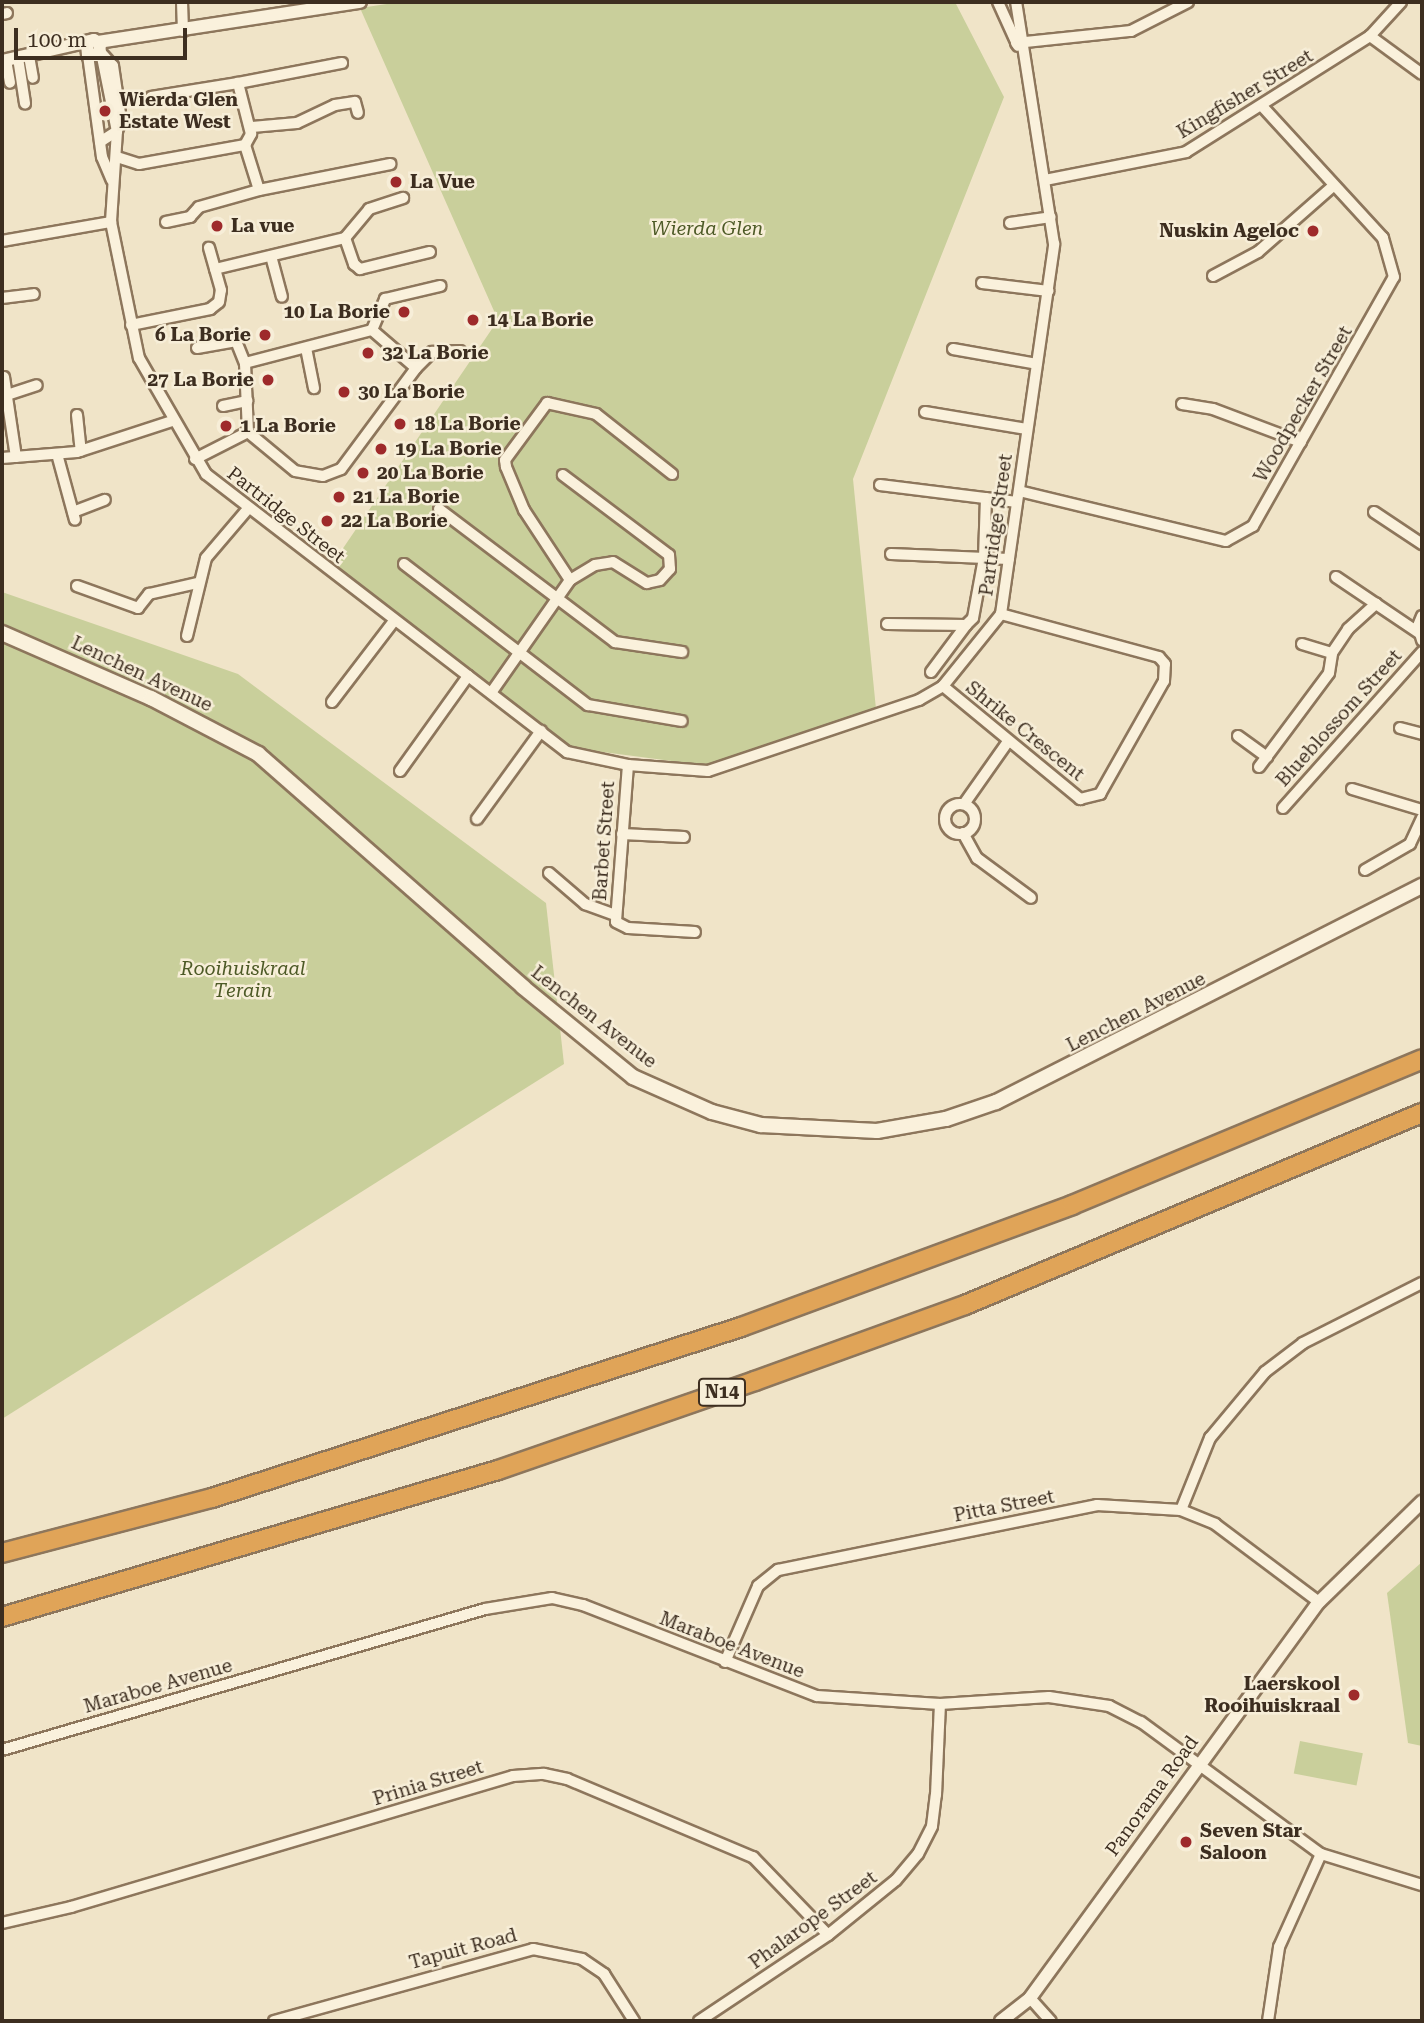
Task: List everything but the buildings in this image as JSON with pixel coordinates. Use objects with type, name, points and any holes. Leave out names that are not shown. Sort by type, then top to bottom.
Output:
[{"type":"highway","points":[[2,1553],[212,1499],[741,1327],[1072,1205],[1422,1059]]},
{"type":"highway","name":"N14","points":[[2,1617],[485,1474],[755,1381],[965,1304],[1422,1113]]},
{"type":"main road","name":"Lenchen Avenue","points":[[2,633],[151,698],[258,754],[523,987],[633,1077],[712,1111],[761,1125],[830,1132],[877,1131],[946,1119],[996,1102],[1422,886]]},
{"type":"street","points":[[182,2],[183,31]]},
{"type":"street","points":[[14,59],[56,52],[95,50],[129,40],[360,2]]},
{"type":"street","name":"Partridge Street","points":[[998,2],[1020,42]]},
{"type":"street","name":"Partridge Street","points":[[95,50],[114,92],[117,158],[112,180],[111,222],[131,325],[144,372],[195,459],[247,510],[575,755],[628,765],[721,768],[919,700],[943,686],[1001,614],[1054,244],[1020,42],[1016,2]]},
{"type":"street","points":[[1020,42],[1131,31],[1188,2]]},
{"type":"street","name":"Kingfisher Street","points":[[1045,180],[1177,155],[1262,106],[1370,36],[1401,2]]},
{"type":"street","points":[[1370,36],[1422,75]]},
{"type":"street","name":"Partridge Street","points":[[95,50],[93,96],[100,142],[112,180]]},
{"type":"street","points":[[14,59],[33,78]]},
{"type":"street","points":[[10,83],[14,59]]},
{"type":"street","points":[[14,59],[25,103]]},
{"type":"street","points":[[151,97],[342,63]]},
{"type":"street","points":[[238,83],[253,127],[245,145],[258,190]]},
{"type":"street","points":[[93,96],[114,92]]},
{"type":"street","points":[[253,127],[297,123],[335,106],[355,102],[358,113]]},
{"type":"street","name":"Woodpecker Street","points":[[880,485],[986,498],[1018,496],[1226,541],[1253,526],[1394,277],[1383,238],[1262,106]]},
{"type":"street","points":[[100,142],[117,131]]},
{"type":"street","points":[[117,158],[139,164],[245,145]]},
{"type":"street","points":[[166,222],[190,217],[199,207],[258,190],[390,164]]},
{"type":"street","points":[[1213,276],[1258,252],[1333,186]]},
{"type":"street","points":[[215,269],[345,238],[369,209],[403,198]]},
{"type":"street","points":[[1010,223],[1051,217]]},
{"type":"street","points":[[2,242],[111,222]]},
{"type":"street","points":[[345,238],[354,264],[360,269],[430,252]]},
{"type":"street","points":[[131,325],[210,309],[221,298],[209,248]]},
{"type":"street","points":[[271,256],[282,297]]},
{"type":"street","points":[[982,283],[1049,291]]},
{"type":"street","points":[[372,331],[385,299],[440,286]]},
{"type":"street","points":[[2,298],[34,294]]},
{"type":"street","points":[[245,363],[372,331]]},
{"type":"street","points":[[372,331],[416,368]]},
{"type":"street","points":[[197,348],[236,341],[245,363],[248,432],[295,471],[332,475],[341,469],[416,368],[432,352],[460,351]]},
{"type":"street","points":[[306,348],[314,388]]},
{"type":"street","points":[[953,349],[1037,364]]},
{"type":"street","points":[[5,377],[10,394],[16,457]]},
{"type":"street","points":[[10,394],[37,385]]},
{"type":"street","points":[[223,406],[247,401]]},
{"type":"street","points":[[570,580],[524,510],[505,460],[547,403],[596,414],[673,474]]},
{"type":"street","points":[[1182,404],[1213,409],[1301,442]]},
{"type":"street","points":[[925,412],[1027,429]]},
{"type":"street","points":[[77,415],[81,451]]},
{"type":"street","points":[[2,458],[81,451],[172,421]]},
{"type":"street","points":[[195,459],[248,432]]},
{"type":"street","points":[[57,454],[74,516],[105,499]]},
{"type":"street","points":[[491,693],[570,580],[595,565],[613,562],[648,583],[656,582],[668,574],[671,559],[563,475]]},
{"type":"street","points":[[931,672],[973,618],[984,558],[986,498]]},
{"type":"street","points":[[439,509],[556,601],[615,642],[682,652]]},
{"type":"street","points":[[187,636],[197,583],[206,558],[247,510]]},
{"type":"street","points":[[1374,512],[1421,541]]},
{"type":"street","points":[[891,554],[1009,559]]},
{"type":"street","points":[[404,564],[591,707],[682,721]]},
{"type":"street","points":[[1336,577],[1421,636]]},
{"type":"street","points":[[77,586],[138,608],[149,594],[197,583]]},
{"type":"street","points":[[1259,766],[1329,673],[1332,653],[1348,629],[1376,604]]},
{"type":"street","name":"Shrike Crescent","points":[[943,686],[1007,743],[1080,799],[1093,799],[1164,681],[1167,669],[1159,657],[1001,614]]},
{"type":"street","name":"Blueblossom Street","points":[[1421,636],[1422,616]]},
{"type":"street","points":[[332,702],[394,621]]},
{"type":"street","points":[[887,624],[966,625]]},
{"type":"street","points":[[1302,644],[1332,653]]},
{"type":"street","name":"Blueblossom Street","points":[[1283,808],[1422,652]]},
{"type":"street","points":[[400,771],[468,676]]},
{"type":"street","points":[[1401,728],[1422,734]]},
{"type":"street","points":[[477,819],[541,731]]},
{"type":"street","points":[[1237,736],[1267,757]]},
{"type":"street","points":[[964,833],[953,832],[945,818],[953,806],[964,804],[1007,743]]},
{"type":"street","name":"Barbet Street","points":[[628,765],[616,922],[624,927],[695,932]]},
{"type":"street","points":[[1352,789],[1422,810]]},
{"type":"street","points":[[964,804],[975,819],[964,833]]},
{"type":"street","points":[[1365,870],[1410,844],[1422,818]]},
{"type":"street","points":[[964,833],[977,858],[1031,898]]},
{"type":"street","points":[[622,834],[684,837]]},
{"type":"street","points":[[549,873],[585,904],[616,915]]},
{"type":"street","points":[[1181,1510],[1210,1438],[1265,1372],[1303,1343],[1422,1283]]},
{"type":"street","name":"Panorama Road","points":[[1001,2021],[1030,1998],[1319,1602],[1422,1502]]},
{"type":"street","name":"Pitta Street","points":[[725,1662],[758,1586],[778,1570],[1097,1505],[1181,1510],[1215,1524],[1319,1602]]},
{"type":"street","name":"Maraboe Avenue","points":[[2,1750],[528,1599],[552,1598],[583,1605],[817,1696],[940,1704],[1049,1698],[1109,1706],[1130,1715],[1199,1763],[1321,1854],[1422,1885]]},
{"type":"street","name":"Phalarope Street","points":[[699,2021],[828,1935],[896,1880],[918,1854],[932,1826],[940,1704]]},
{"type":"street","name":"Prinia Street","points":[[2,1923],[71,1907],[513,1776],[544,1774],[567,1779],[753,1857],[828,1935]]},
{"type":"street","points":[[1268,2021],[1279,1947],[1321,1854]]},
{"type":"street","name":"Tapuit Road","points":[[274,2021],[533,1949],[582,1959],[604,1975],[634,2021]]},
{"type":"street","points":[[1030,1998],[1051,2021]]},
{"type":"green space","name":"Wierda Glen","points":[[400,2],[955,2],[1004,97],[853,479],[876,709],[710,766],[572,748],[331,566],[498,320],[360,8]]},
{"type":"green space","name":"Rooihuiskraal Terain","points":[[2,592],[238,674],[546,903],[564,1064],[2,1419]]},
{"type":"green space","points":[[1422,1562],[1422,1746],[1408,1743],[1387,1593]]},
{"type":"green space","points":[[1300,1741],[1363,1753],[1357,1786],[1294,1773]]},
{"type":"place","name":"Wierda Glen Estate West","points":[[105,111]]},
{"type":"place","name":"La Vue","points":[[396,182]]},
{"type":"place","name":"La vue","points":[[217,226]]},
{"type":"place","name":"Nuskin Ageloc","points":[[1313,231]]},
{"type":"place","name":"10 La Borie","points":[[404,312]]},
{"type":"place","name":"14 La Borie","points":[[473,320]]},
{"type":"place","name":"6 La Borie","points":[[265,335]]},
{"type":"place","name":"32 La Borie","points":[[368,353]]},
{"type":"place","name":"27 La Borie","points":[[268,380]]},
{"type":"place","name":"30 La Borie","points":[[344,392]]},
{"type":"place","name":"18 La Borie","points":[[400,424]]},
{"type":"place","name":"1 La Borie","points":[[226,426]]},
{"type":"place","name":"19 La Borie","points":[[381,449]]},
{"type":"place","name":"20 La Borie","points":[[363,473]]},
{"type":"place","name":"21 La Borie","points":[[339,497]]},
{"type":"place","name":"22 La Borie","points":[[327,521]]},
{"type":"place","name":"Laerskool Rooihuiskraal","points":[[1354,1695]]},
{"type":"place","name":"Seven Star Saloon","points":[[1186,1842]]}]
